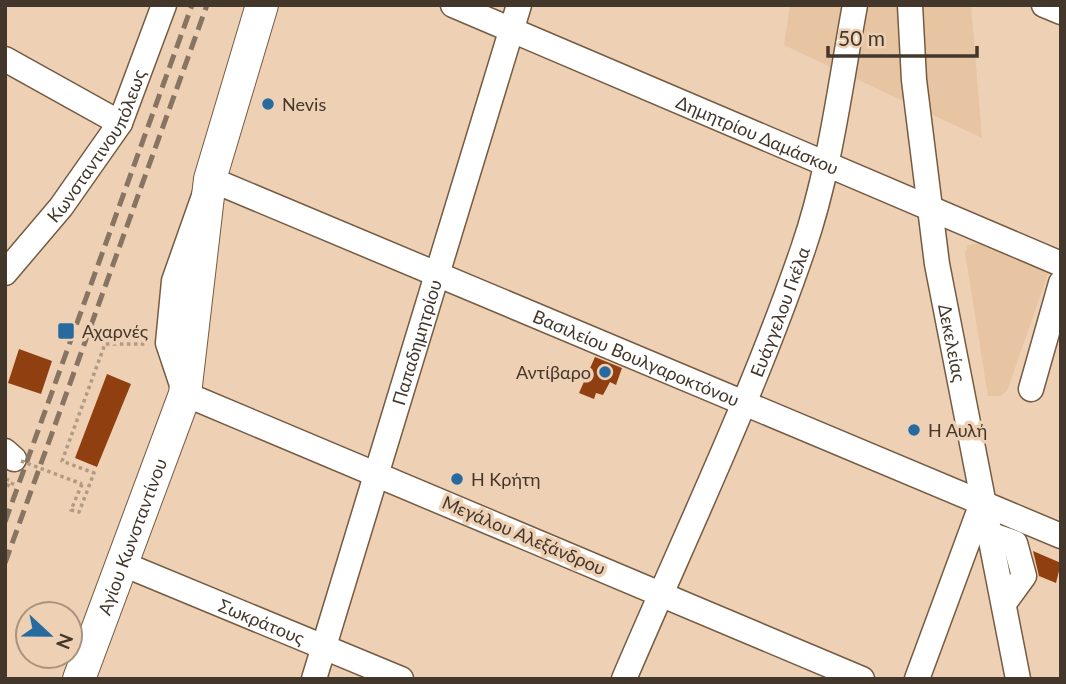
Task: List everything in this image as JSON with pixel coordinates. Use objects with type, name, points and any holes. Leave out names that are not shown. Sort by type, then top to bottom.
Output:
[{"type":"main road","name":"Αγίου Κωνσταντίνου","points":[[79,679],[185,394],[211,179],[262,5]]},
{"type":"street","name":"Κωνσταντινουπόλεως","points":[[5,273],[61,207],[120,123],[164,5]]},
{"type":"street","name":"Δημητρίου Δαμάσκου","points":[[453,5],[1061,264]]},
{"type":"street","name":"Παπαδημητρίου","points":[[314,679],[519,5]]},
{"type":"street","name":"Ευάγγελου Γκέλα","points":[[624,679],[743,401],[804,247],[825,163],[855,5]]},
{"type":"street","name":"Δεκελείας","points":[[910,5],[914,80],[929,209],[982,503],[1005,602],[1018,679]]},
{"type":"street","points":[[1044,5],[1061,12]]},
{"type":"street","points":[[5,59],[120,123]]},
{"type":"street","name":"Βασιλείου Βουλγαροκτόνου","points":[[211,179],[1053,533]]},
{"type":"street","name":"Αγίου Κωνσταντίνου","points":[[185,394],[168,342],[174,281],[211,179]]},
{"type":"street","points":[[1031,388],[1061,282]]},
{"type":"street","name":"Μεγάλου Αλεξάνδρου","points":[[185,394],[377,472],[862,679]]},
{"type":"street","points":[[917,679],[982,503]]},
{"type":"street","points":[[989,534],[1015,543],[1053,533]]},
{"type":"street","points":[[1005,602],[1024,576],[1015,543]]},
{"type":"street","name":"Σωκράτους","points":[[122,564],[401,679]]},
{"type":"path","points":[[13,457],[82,484],[71,510],[79,512],[94,473],[62,461],[105,344],[168,342]]},
{"type":"path","points":[[6,484],[11,487]]},
{"type":"shaded area","points":[[790,5],[971,5],[982,138],[784,45]]},
{"type":"shaded area","points":[[985,242],[1049,271],[1007,391],[1000,396],[988,396],[965,253],[968,245]]},
{"type":"building","points":[[19,349],[52,361],[41,394],[8,383]]},
{"type":"building","name":"Αντίβαρο","points":[[595,357],[622,368],[616,385],[610,382],[603,395],[596,393],[594,399],[579,393]]},
{"type":"building","points":[[107,374],[131,384],[97,467],[75,458]]},
{"type":"building","points":[[1033,551],[1061,563],[1056,583],[1039,576]]},
{"type":"railway","points":[[5,522],[192,5]]},
{"type":"railway","points":[[5,563],[207,5]]},
{"type":"place","name":"Nevis","points":[[268,104]]},
{"type":"place","name":"Αχαρνές","points":[[66,331]]},
{"type":"place","name":"Αντίβαρο","points":[[605,372]]},
{"type":"place","name":"Η Αυλή","points":[[914,430]]},
{"type":"place","name":"Η Κρήτη","points":[[457,479]]}]
